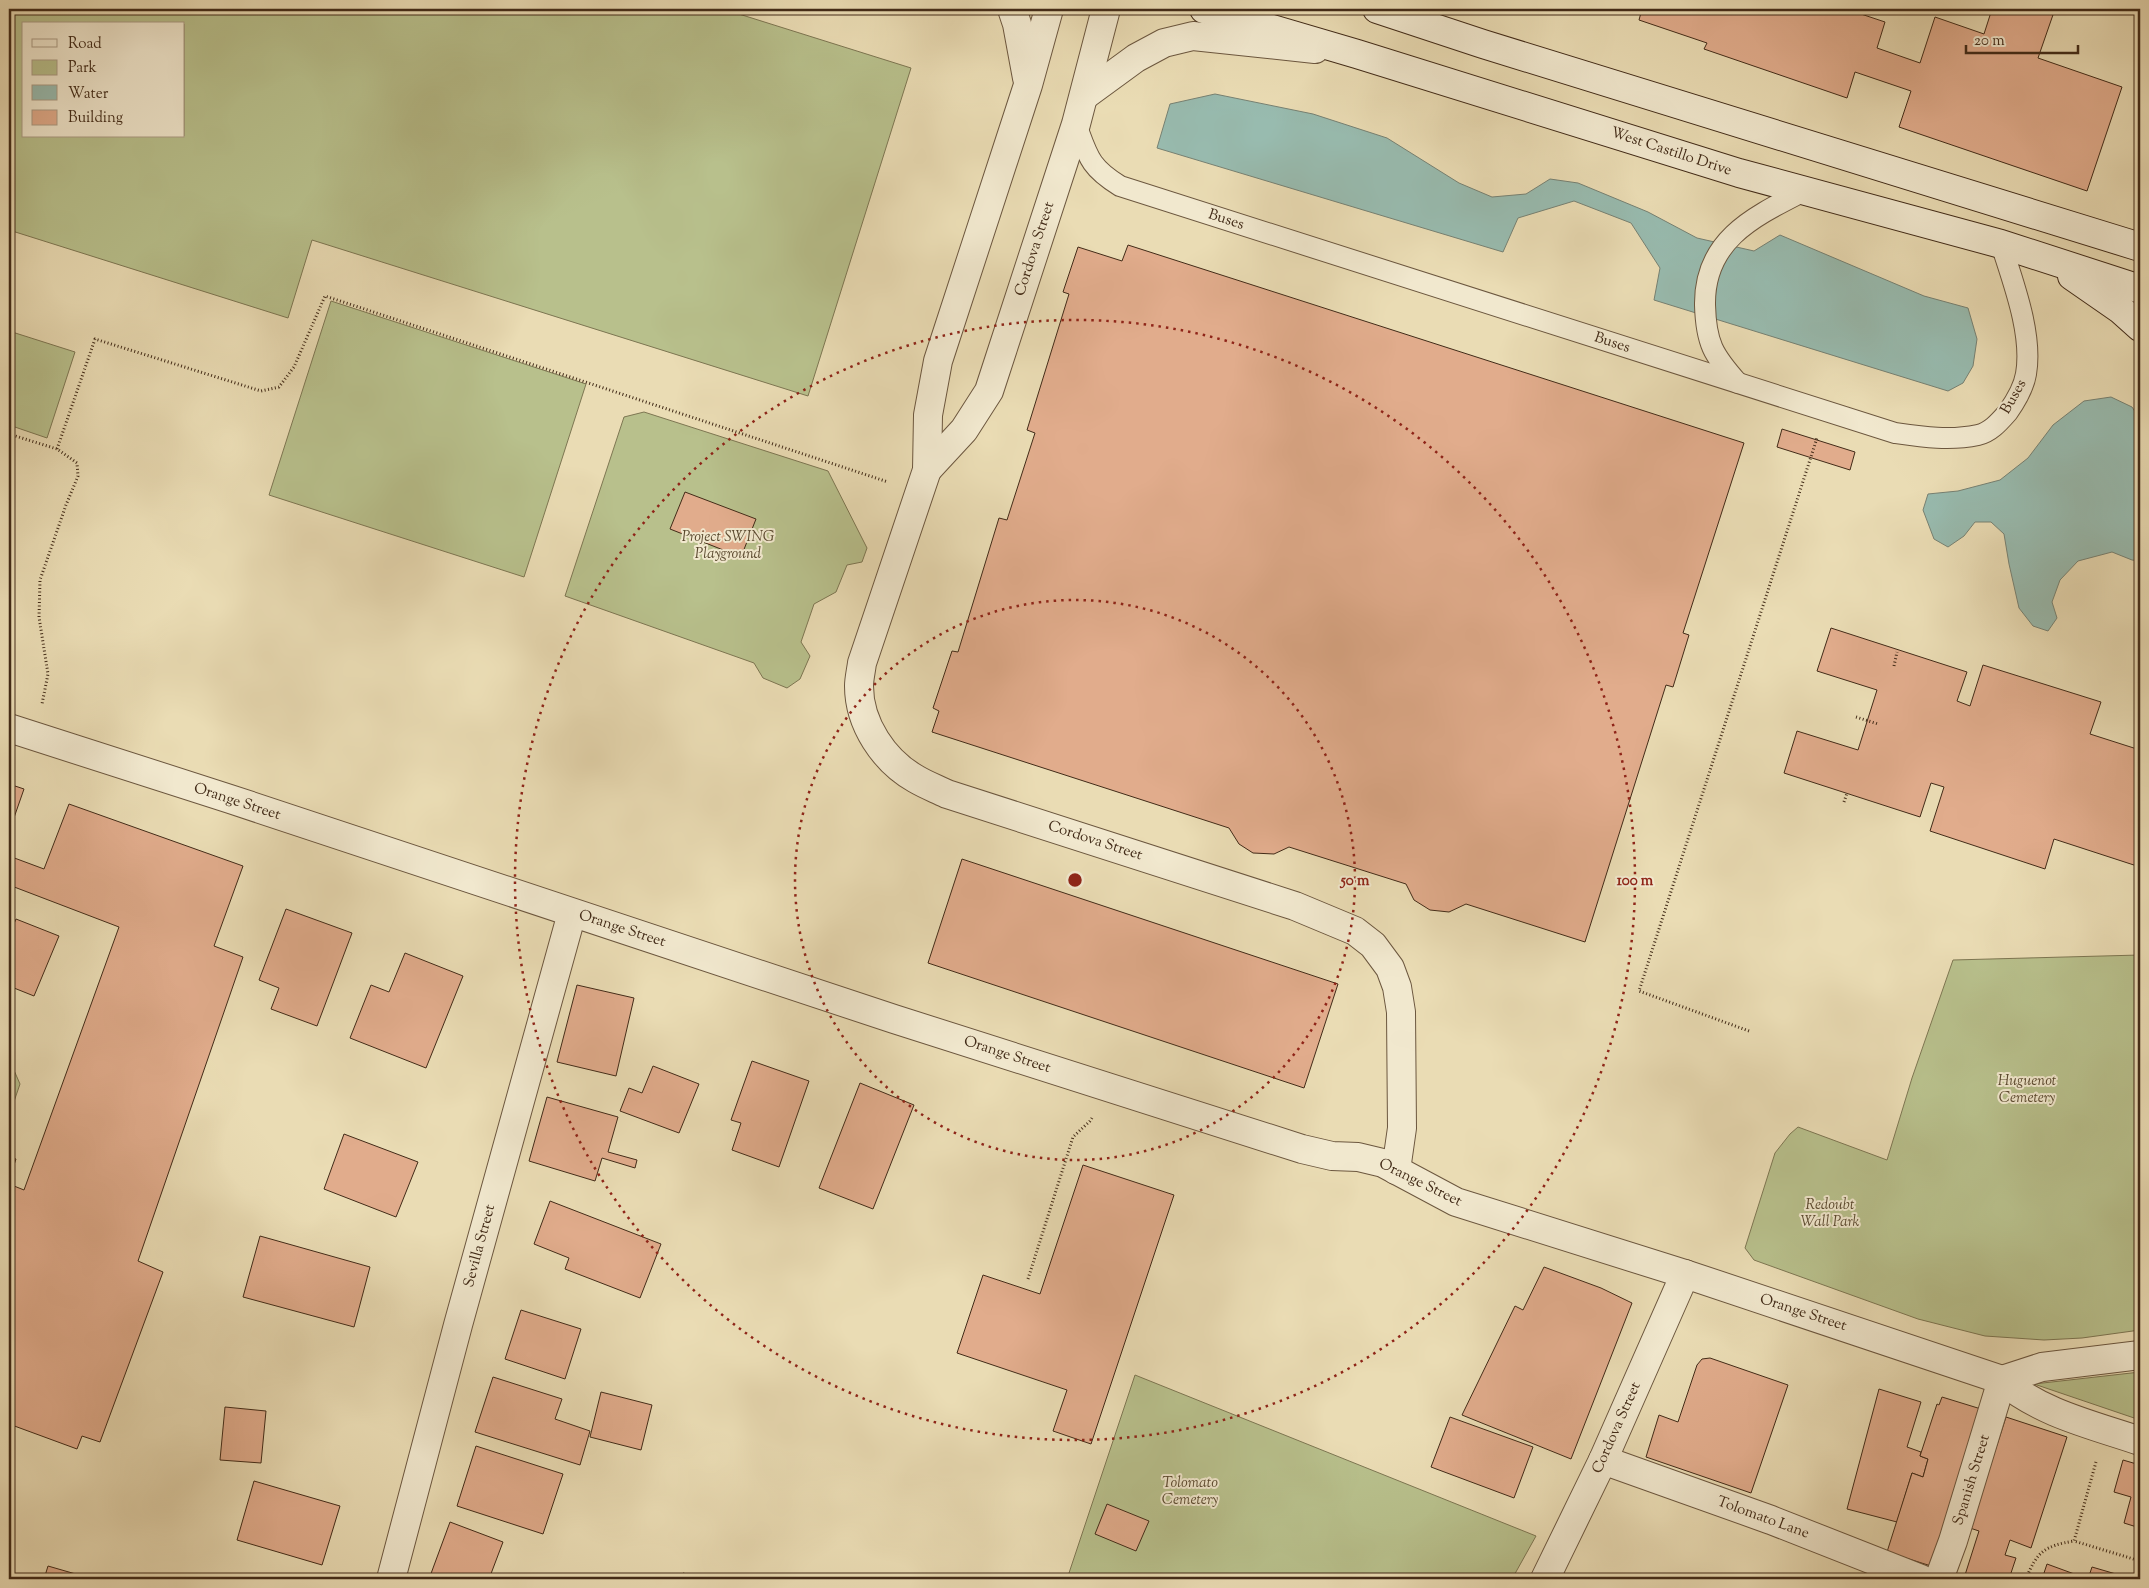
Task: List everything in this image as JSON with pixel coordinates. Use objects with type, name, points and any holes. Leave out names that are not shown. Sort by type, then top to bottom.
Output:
[{"type":"street","points":[[1012,9],[1017,24],[1028,85]]},
{"type":"street","name":"Cordova Street","points":[[1049,9],[1028,85],[938,361],[928,414],[924,481],[862,663],[859,687],[861,706],[871,735],[889,759],[908,774],[948,794],[1295,906],[1355,931],[1373,946],[1390,968],[1397,986],[1401,1012],[1402,1128],[1396,1170]]},
{"type":"street","name":"Cordova Street","points":[[924,481],[964,430],[989,391],[1076,124],[1106,9]]},
{"type":"street","name":"West Castillo Drive","points":[[1204,9],[1357,54],[1739,173],[2001,244],[2140,289]]},
{"type":"street","points":[[1377,9],[1483,44],[2140,247]]},
{"type":"street","points":[[1084,96],[1136,58],[1164,43],[1193,36],[1357,54]]},
{"type":"street","points":[[2046,258],[2121,310],[2140,327]]},
{"type":"street","name":"Orange Street","points":[[9,728],[903,1022],[1302,1149],[1332,1156],[1371,1160],[1396,1170],[1456,1202],[1685,1274],[2002,1380],[2017,1393],[2057,1412],[2140,1442]]},
{"type":"street","name":"Sevilla Street","points":[[391,1579],[458,1325],[572,913]]},
{"type":"street","name":"Cordova Street","points":[[1545,1579],[1603,1460],[1685,1274]]},
{"type":"street","points":[[2002,1380],[2042,1367],[2140,1356]]},
{"type":"street","name":"Spanish Street","points":[[1939,1579],[2002,1380]]},
{"type":"street","name":"Tolomato Lane","points":[[1603,1460],[1788,1526],[1921,1579]]},
{"type":"lane","name":"Buses","points":[[1076,124],[1091,162],[1103,175],[1120,186],[1894,433],[1941,439],[1980,435],[1998,424],[2013,405],[2026,376],[2027,346],[2018,301],[2001,244]]},
{"type":"lane","points":[[1738,383],[1720,363],[1710,346],[1705,321],[1705,288],[1710,269],[1728,239],[1756,216],[1806,190]]},
{"type":"path","points":[[57,449],[95,340],[261,390],[279,387],[294,367],[325,296],[924,481]]},
{"type":"path","points":[[1748,1031],[1639,991],[1826,411]]},
{"type":"path","points":[[9,434],[57,449],[77,462],[78,476],[40,580],[39,617],[48,674],[36,737]]},
{"type":"path","points":[[1894,666],[1897,652]]},
{"type":"path","points":[[1856,717],[1878,724]]},
{"type":"path","points":[[1844,802],[1847,793]]},
{"type":"path","points":[[1028,1278],[1073,1137],[1090,1121],[1093,1112]]},
{"type":"path","points":[[2074,1541],[2105,1429]]},
{"type":"path","points":[[2026,1579],[2033,1563],[2046,1548],[2074,1541],[2140,1561]]},
{"type":"green space","points":[[9,9],[723,9],[911,68],[808,396],[312,240],[288,318],[9,230]]},
{"type":"green space","points":[[331,301],[586,384],[524,577],[269,495]]},
{"type":"green space","points":[[9,331],[75,352],[47,438],[9,425]]},
{"type":"green space","name":"Project SWING Playground","points":[[644,412],[828,471],[867,548],[862,562],[847,565],[836,592],[814,604],[801,642],[810,656],[800,679],[787,688],[763,678],[754,663],[565,596],[624,417]]},
{"type":"green space","points":[[2140,955],[2140,1330],[2082,1338],[2044,1340],[1985,1336],[1918,1319],[1754,1260],[1745,1248],[1775,1153],[1798,1127],[1887,1160],[1912,1078],[1953,960]]},
{"type":"green space","points":[[9,1059],[20,1084],[9,1116]]},
{"type":"green space","points":[[2140,1372],[2140,1420],[2034,1384]]},
{"type":"green space","name":"Tolomato Cemetery","points":[[1135,1375],[1536,1536],[1512,1579],[1067,1579]]},
{"type":"water","points":[[1215,94],[1313,114],[1387,138],[1459,183],[1492,197],[1526,194],[1550,179],[1578,183],[1648,212],[1697,238],[1754,251],[1780,235],[1924,296],[1968,308],[1977,339],[1973,366],[1963,383],[1948,391],[1654,300],[1660,268],[1631,223],[1574,201],[1518,218],[1503,252],[1157,148],[1170,104]]},
{"type":"water","points":[[2111,397],[2132,407],[2140,419],[2140,561],[2112,552],[2078,561],[2060,580],[2052,602],[2057,618],[2048,631],[2033,626],[2019,608],[2004,534],[1991,522],[1975,522],[1964,536],[1948,547],[1934,539],[1923,510],[1928,494],[1958,491],[2000,480],[2028,458],[2053,425],[2084,401]]},
{"type":"building","points":[[1642,9],[1863,9],[1861,14],[1885,22],[1877,48],[1920,63],[1935,17],[1984,34],[1992,9],[2055,9],[2038,58],[2122,87],[2087,191],[1899,127],[1911,91],[1855,72],[1847,98],[1704,49],[1707,43],[1639,20]]},
{"type":"building","points":[[1128,245],[1744,443],[1683,633],[1689,635],[1673,687],[1666,685],[1585,942],[1466,904],[1449,912],[1430,910],[1414,900],[1406,884],[1289,847],[1274,854],[1253,853],[1239,844],[1229,828],[932,732],[939,711],[933,708],[952,651],[958,652],[999,518],[1007,520],[1035,433],[1027,430],[1069,294],[1063,292],[1078,247],[1122,261]]},
{"type":"building","points":[[1782,429],[1855,452],[1850,470],[1777,447]]},
{"type":"building","points":[[685,492],[756,519],[741,557],[670,529]]},
{"type":"building","points":[[1831,628],[1967,672],[1957,701],[1970,706],[1983,665],[2101,702],[2090,734],[2140,750],[2140,867],[2054,839],[2045,869],[1930,831],[1944,787],[1931,783],[1920,817],[1784,773],[1797,731],[1858,750],[1877,690],[1817,671]]},
{"type":"building","points":[[9,784],[24,789],[9,832]]},
{"type":"building","points":[[69,804],[243,866],[214,946],[243,957],[138,1261],[163,1272],[100,1442],[82,1436],[77,1449],[9,1424],[9,1184],[24,1190],[119,927],[9,885],[9,856],[44,869]]},
{"type":"building","points":[[962,859],[1338,984],[1304,1088],[928,963]]},
{"type":"building","points":[[286,909],[352,933],[317,1026],[271,1009],[279,988],[259,980]]},
{"type":"building","points":[[16,919],[59,936],[34,996],[9,986],[9,936]]},
{"type":"building","points":[[405,953],[463,976],[426,1068],[350,1038],[371,985],[389,992]]},
{"type":"building","points":[[577,985],[634,998],[616,1076],[557,1062]]},
{"type":"building","points":[[752,1061],[809,1081],[779,1167],[732,1150],[741,1123],[731,1120]]},
{"type":"building","points":[[653,1066],[699,1084],[679,1133],[620,1111],[629,1088],[642,1093]]},
{"type":"building","points":[[860,1083],[914,1105],[873,1209],[819,1188]]},
{"type":"building","points":[[547,1097],[618,1117],[608,1152],[637,1160],[635,1168],[602,1158],[595,1181],[529,1161]]},
{"type":"building","points":[[344,1134],[418,1162],[396,1217],[324,1189]]},
{"type":"building","points":[[9,1157],[16,1159],[9,1180]]},
{"type":"building","points":[[1083,1165],[1174,1195],[1091,1444],[1053,1431],[1067,1390],[957,1353],[983,1275],[1040,1294]]},
{"type":"building","points":[[550,1201],[661,1244],[640,1298],[565,1269],[569,1258],[534,1244]]},
{"type":"building","points":[[260,1236],[370,1267],[354,1327],[243,1297]]},
{"type":"building","points":[[1544,1267],[1601,1288],[1632,1303],[1571,1459],[1462,1415],[1515,1306],[1523,1310]]},
{"type":"building","points":[[521,1310],[581,1329],[565,1379],[505,1359]]},
{"type":"building","points":[[1710,1358],[1788,1385],[1751,1493],[1646,1457],[1659,1415],[1678,1422],[1697,1365],[1702,1359]]},
{"type":"building","points":[[493,1377],[562,1399],[555,1419],[590,1431],[580,1465],[475,1432]]},
{"type":"building","points":[[1879,1389],[1921,1402],[1907,1447],[1921,1452],[1920,1456],[1928,1459],[1923,1477],[1912,1473],[1897,1522],[1847,1509]]},
{"type":"building","points":[[601,1392],[652,1405],[641,1450],[590,1437]]},
{"type":"building","points":[[1942,1397],[1981,1409],[1931,1566],[1887,1552],[1912,1473],[1923,1477],[1928,1459],[1920,1456],[1937,1404],[1939,1405]]},
{"type":"building","points":[[225,1407],[266,1411],[261,1463],[220,1460]]},
{"type":"building","points":[[1450,1417],[1533,1447],[1514,1498],[1431,1467]]},
{"type":"building","points":[[2006,1417],[2067,1437],[2031,1548],[2010,1540],[2005,1555],[2016,1558],[2009,1579],[1977,1579],[1965,1575],[1979,1531],[1970,1528]]},
{"type":"building","points":[[476,1446],[563,1474],[543,1534],[457,1506]]},
{"type":"building","points":[[2123,1460],[2140,1465],[2140,1528],[2124,1523],[2131,1497],[2114,1492]]},
{"type":"building","points":[[254,1481],[340,1506],[322,1565],[237,1540]]},
{"type":"building","points":[[1107,1504],[1149,1521],[1136,1551],[1095,1534]]},
{"type":"building","points":[[450,1522],[503,1542],[489,1579],[429,1579]]},
{"type":"building","points":[[2047,1564],[2088,1579],[2042,1579]]},
{"type":"building","points":[[48,1566],[93,1579],[44,1579]]},
{"type":"building","points":[[2092,1567],[2133,1579],[2088,1579]]},
{"type":"building","points":[[683,1573],[706,1579],[681,1579]]},
{"type":"park label","name":"Huguenot Cemetery","points":[[2027,1090]]},
{"type":"park label","name":"Redoubt Wall Park","points":[[1830,1214]]}]
